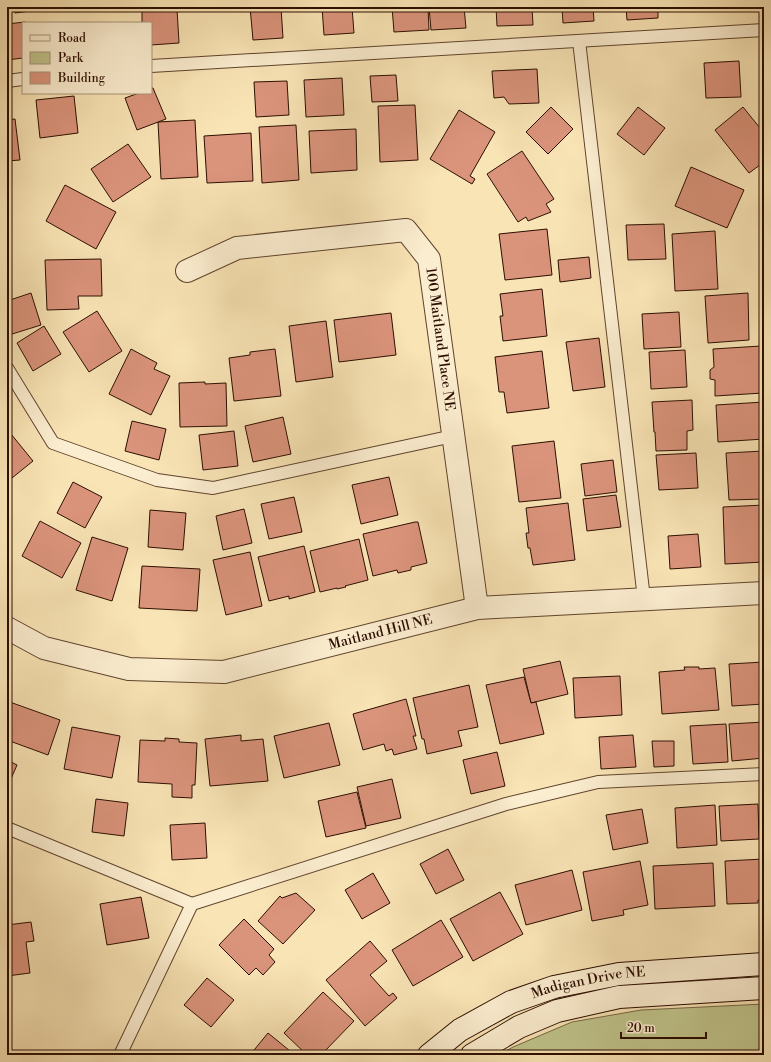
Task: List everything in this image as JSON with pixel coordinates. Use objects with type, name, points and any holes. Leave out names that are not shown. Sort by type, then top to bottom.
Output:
[{"type":"street","name":"100 Maitland Place NE","points":[[187,271],[237,248],[406,230],[429,259],[477,608]]},
{"type":"street","name":"Maitland Hill NE","points":[[7,628],[44,648],[129,669],[224,672],[477,608],[764,592]]},
{"type":"street","name":"Madigan Drive NE","points":[[429,1055],[460,1030],[511,1002],[554,987],[619,974],[764,964]]},
{"type":"street","name":"Madigan Drive NE","points":[[472,1055],[519,1027],[557,1011],[619,997],[764,988]]},
{"type":"lane","points":[[152,66],[764,30]]},
{"type":"lane","points":[[580,41],[644,599]]},
{"type":"lane","points":[[7,81],[22,79]]},
{"type":"lane","points":[[7,368],[53,443],[157,480],[213,488],[453,436]]},
{"type":"lane","points":[[7,828],[192,904],[506,804],[598,782],[764,774]]},
{"type":"lane","points":[[120,1055],[192,904]]},
{"type":"green space","points":[[764,1004],[764,1055],[499,1055],[513,1047],[572,1022],[641,1010]]},
{"type":"building","points":[[14,7],[38,7],[38,10],[15,13]]},
{"type":"building","points":[[250,7],[281,7],[283,38],[253,40]]},
{"type":"building","points":[[322,7],[352,7],[354,33],[324,35]]},
{"type":"building","points":[[392,7],[428,7],[429,30],[394,32]]},
{"type":"building","points":[[429,7],[464,7],[466,28],[431,30]]},
{"type":"building","points":[[496,7],[532,7],[533,25],[497,26]]},
{"type":"building","points":[[562,7],[593,7],[594,21],[563,23]]},
{"type":"building","points":[[626,7],[658,7],[658,18],[627,20]]},
{"type":"building","points":[[177,9],[179,43],[152,45],[152,22],[142,22],[142,11]]},
{"type":"building","points":[[22,22],[22,58],[7,60],[7,24]]},
{"type":"building","points":[[739,61],[741,97],[706,98],[704,63]]},
{"type":"building","points":[[537,69],[539,103],[509,104],[504,97],[494,98],[492,71]]},
{"type":"building","points":[[396,75],[398,101],[372,102],[370,76]]},
{"type":"building","points":[[342,78],[344,115],[306,117],[304,80]]},
{"type":"building","points":[[287,81],[289,115],[256,117],[254,82]]},
{"type":"building","points":[[153,88],[166,119],[137,130],[125,98],[136,94],[152,94]]},
{"type":"building","points":[[74,96],[78,133],[40,138],[36,100]]},
{"type":"building","points":[[415,105],[418,160],[380,162],[378,106]]},
{"type":"building","points":[[551,107],[573,129],[548,154],[526,132]]},
{"type":"building","points":[[638,107],[665,128],[644,155],[617,134]]},
{"type":"building","points":[[743,107],[764,133],[764,162],[749,173],[715,130]]},
{"type":"building","points":[[459,110],[495,132],[470,176],[475,179],[472,184],[430,159]]},
{"type":"building","points":[[15,119],[20,160],[7,161],[7,120]]},
{"type":"building","points":[[195,120],[198,177],[161,179],[158,122]]},
{"type":"building","points":[[296,125],[299,180],[262,183],[259,127]]},
{"type":"building","points":[[356,129],[357,170],[311,173],[309,131]]},
{"type":"building","points":[[251,133],[253,181],[207,183],[204,136]]},
{"type":"building","points":[[128,144],[151,177],[113,202],[91,169]]},
{"type":"building","points":[[522,151],[554,199],[546,204],[551,212],[528,221],[526,217],[518,222],[487,174]]},
{"type":"building","points":[[691,167],[744,190],[727,228],[675,206]]},
{"type":"building","points":[[65,185],[116,212],[96,249],[46,221]]},
{"type":"building","points":[[664,224],[666,259],[628,260],[626,225]]},
{"type":"building","points":[[547,229],[552,275],[505,280],[499,234]]},
{"type":"building","points":[[715,231],[718,289],[675,291],[672,234]]},
{"type":"building","points":[[589,257],[591,278],[560,282],[558,260]]},
{"type":"building","points":[[101,259],[102,296],[78,296],[79,309],[47,310],[45,260]]},
{"type":"building","points":[[542,289],[547,336],[503,341],[500,316],[503,316],[500,294]]},
{"type":"building","points":[[31,293],[41,325],[9,335],[7,328],[7,301]]},
{"type":"building","points":[[748,293],[749,340],[708,343],[705,296]]},
{"type":"building","points":[[97,311],[122,351],[89,372],[63,332]]},
{"type":"building","points":[[679,312],[681,347],[644,349],[642,314]]},
{"type":"building","points":[[391,313],[396,355],[339,362],[334,320]]},
{"type":"building","points":[[326,321],[333,377],[296,382],[289,326]]},
{"type":"building","points":[[44,326],[61,354],[33,371],[17,343]]},
{"type":"building","points":[[599,338],[605,387],[573,391],[566,342]]},
{"type":"building","points":[[761,346],[763,393],[715,396],[715,380],[710,379],[710,370],[714,367],[713,349]]},
{"type":"building","points":[[131,349],[157,363],[154,369],[170,376],[151,415],[109,394]]},
{"type":"building","points":[[275,349],[281,396],[234,401],[229,358],[250,355],[250,352]]},
{"type":"building","points":[[685,350],[687,387],[651,389],[649,352]]},
{"type":"building","points":[[542,351],[549,408],[507,413],[504,392],[499,392],[495,357]]},
{"type":"building","points":[[205,382],[205,384],[226,383],[227,426],[180,427],[179,383]]},
{"type":"building","points":[[692,400],[693,430],[687,431],[687,450],[656,451],[652,402]]},
{"type":"building","points":[[764,402],[764,439],[718,442],[716,405]]},
{"type":"building","points":[[283,417],[291,454],[253,462],[245,426]]},
{"type":"building","points":[[132,421],[166,429],[159,460],[125,451]]},
{"type":"building","points":[[234,431],[238,466],[203,470],[199,435]]},
{"type":"building","points":[[11,434],[33,461],[7,482],[7,437]]},
{"type":"building","points":[[554,441],[561,498],[519,502],[512,446]]},
{"type":"building","points":[[764,451],[764,499],[729,500],[726,453]]},
{"type":"building","points":[[696,453],[698,488],[659,490],[656,455]]},
{"type":"building","points":[[613,460],[617,492],[585,496],[581,464]]},
{"type":"building","points":[[389,477],[398,515],[361,524],[352,485]]},
{"type":"building","points":[[73,482],[102,497],[85,528],[57,513]]},
{"type":"building","points":[[616,495],[621,527],[587,531],[583,499]]},
{"type":"building","points":[[294,497],[302,532],[269,539],[261,504]]},
{"type":"building","points":[[568,503],[575,560],[533,565],[530,548],[528,548],[526,533],[529,533],[526,508]]},
{"type":"building","points":[[764,505],[764,562],[725,564],[723,507]]},
{"type":"building","points":[[244,509],[252,543],[223,550],[216,516]]},
{"type":"building","points":[[150,510],[186,513],[183,550],[148,547]]},
{"type":"building","points":[[40,521],[81,543],[62,578],[22,556]]},
{"type":"building","points":[[418,522],[427,563],[411,567],[411,570],[398,573],[397,570],[373,576],[363,534]]},
{"type":"building","points":[[698,534],[701,567],[670,569],[668,536]]},
{"type":"building","points":[[92,537],[128,548],[112,601],[76,590]]},
{"type":"building","points":[[359,539],[368,580],[345,586],[346,587],[320,592],[310,551]]},
{"type":"building","points":[[304,546],[315,592],[289,599],[289,596],[269,601],[258,557]]},
{"type":"building","points":[[250,552],[262,606],[226,615],[213,560]]},
{"type":"building","points":[[142,566],[200,569],[197,611],[139,608]]},
{"type":"building","points":[[560,661],[568,694],[531,703],[523,669]]},
{"type":"building","points":[[764,662],[764,704],[732,706],[729,664]]},
{"type":"building","points":[[684,667],[699,667],[699,669],[715,668],[719,710],[662,714],[659,672],[685,670]]},
{"type":"building","points":[[620,676],[622,715],[575,718],[573,678]]},
{"type":"building","points":[[524,677],[531,703],[536,702],[544,734],[500,744],[486,685]]},
{"type":"building","points":[[469,685],[478,727],[458,731],[462,746],[427,754],[424,739],[422,739],[413,698]]},
{"type":"building","points":[[406,699],[416,736],[413,736],[417,749],[394,755],[392,749],[386,751],[384,744],[363,750],[353,714]]},
{"type":"building","points":[[7,701],[60,720],[48,755],[7,740]]},
{"type":"building","points":[[764,722],[764,758],[732,761],[729,724]]},
{"type":"building","points":[[329,723],[340,765],[284,778],[274,736]]},
{"type":"building","points":[[726,724],[728,762],[693,764],[690,726]]},
{"type":"building","points":[[72,727],[120,736],[112,778],[64,769]]},
{"type":"building","points":[[241,735],[241,741],[263,739],[268,781],[210,786],[205,739]]},
{"type":"building","points":[[633,735],[636,767],[601,769],[599,737]]},
{"type":"building","points":[[165,738],[179,739],[179,742],[197,743],[195,785],[192,785],[192,798],[172,797],[172,784],[138,782],[140,740],[165,741]]},
{"type":"building","points":[[652,741],[674,741],[674,766],[654,767]]},
{"type":"building","points":[[497,752],[505,786],[471,794],[463,760]]},
{"type":"building","points":[[7,760],[17,765],[7,788]]},
{"type":"building","points":[[392,779],[401,818],[366,826],[357,787]]},
{"type":"building","points":[[357,792],[366,828],[326,837],[318,801]]},
{"type":"building","points":[[96,799],[128,803],[124,836],[92,832]]},
{"type":"building","points":[[758,804],[759,839],[721,841],[719,806]]},
{"type":"building","points":[[715,805],[717,845],[677,848],[675,808]]},
{"type":"building","points":[[642,809],[648,843],[613,850],[606,815]]},
{"type":"building","points":[[205,823],[207,858],[172,860],[170,825]]},
{"type":"building","points":[[448,849],[464,880],[436,894],[420,864]]},
{"type":"building","points":[[764,859],[764,900],[758,900],[758,903],[727,904],[725,861]]},
{"type":"building","points":[[640,861],[648,905],[623,910],[624,915],[592,921],[583,872]]},
{"type":"building","points":[[713,863],[715,906],[655,909],[653,866]]},
{"type":"building","points":[[572,870],[582,910],[526,925],[515,885]]},
{"type":"building","points":[[373,873],[390,903],[362,919],[345,890]]},
{"type":"building","points":[[500,892],[523,934],[473,961],[450,919]]},
{"type":"building","points":[[296,893],[315,910],[283,944],[258,921],[280,896],[282,898]]},
{"type":"building","points":[[141,897],[149,938],[107,945],[100,904]]},
{"type":"building","points":[[244,919],[274,949],[269,955],[275,962],[263,975],[256,968],[249,975],[219,945]]},
{"type":"building","points":[[441,920],[463,957],[413,986],[392,950]]},
{"type":"building","points":[[31,922],[34,941],[26,942],[30,973],[7,976],[7,925]]},
{"type":"building","points":[[370,941],[387,961],[370,975],[389,996],[393,993],[397,998],[365,1026],[326,980]]},
{"type":"building","points":[[207,978],[234,1000],[211,1027],[184,1005]]},
{"type":"building","points":[[323,992],[354,1021],[321,1055],[307,1055],[284,1033]]},
{"type":"building","points":[[268,1033],[295,1055],[250,1055]]}]
